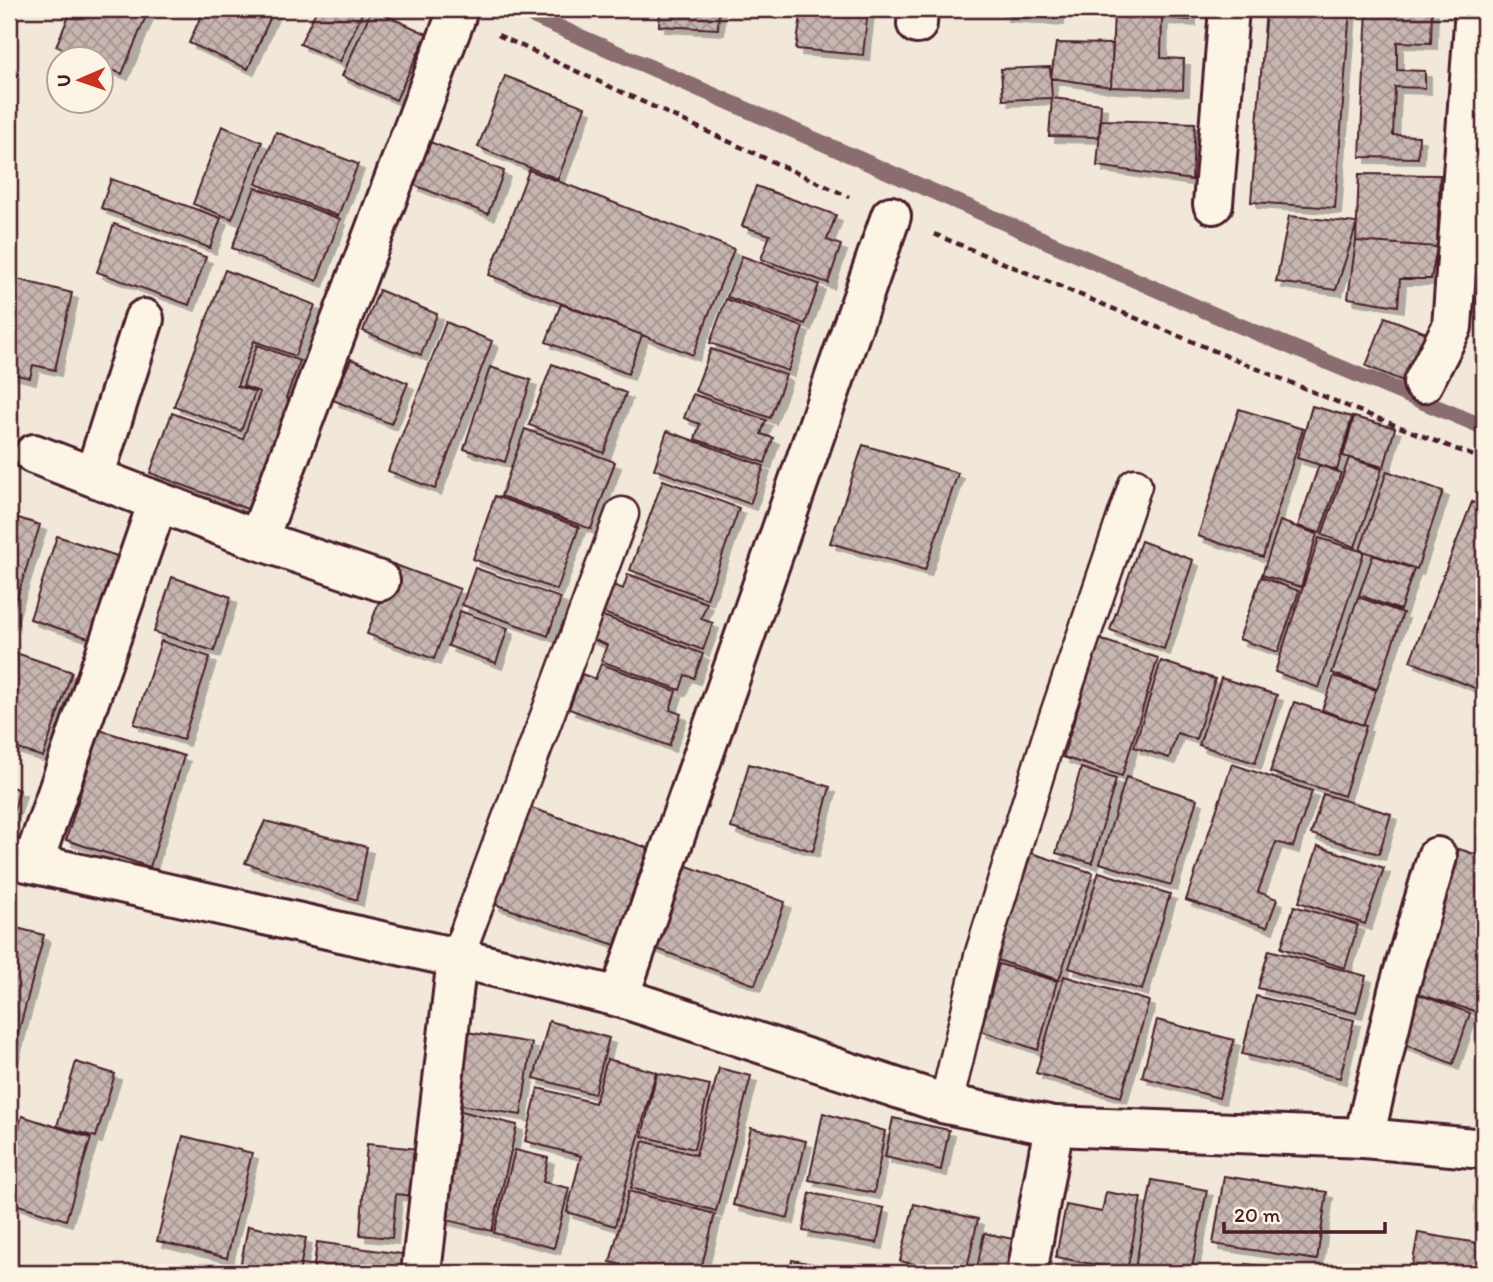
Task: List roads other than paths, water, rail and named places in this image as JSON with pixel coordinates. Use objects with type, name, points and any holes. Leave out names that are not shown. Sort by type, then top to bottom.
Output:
[{"type":"street","points":[[1213,204],[1228,9]]},
{"type":"street","points":[[1423,383],[1452,327],[1475,9]]},
{"type":"street","points":[[258,540],[456,16]]},
{"type":"street","points":[[619,997],[891,216]]},
{"type":"street","points":[[94,477],[144,319]]},
{"type":"street","points":[[34,454],[258,540],[380,580]]},
{"type":"street","points":[[158,502],[21,860],[619,997],[946,1104],[1054,1126],[1364,1138],[1484,1149]]},
{"type":"street","points":[[1364,1138],[1398,991],[1437,857]]},
{"type":"street","points":[[421,1273],[457,958]]},
{"type":"street","points":[[1027,1273],[1054,1126]]},
{"type":"lane","points":[[946,1104],[981,956],[1048,740],[1136,485]]},
{"type":"lane","points":[[457,958],[622,514]]},
{"type":"waterway","points":[[517,9],[1231,322],[1484,427]]}]
